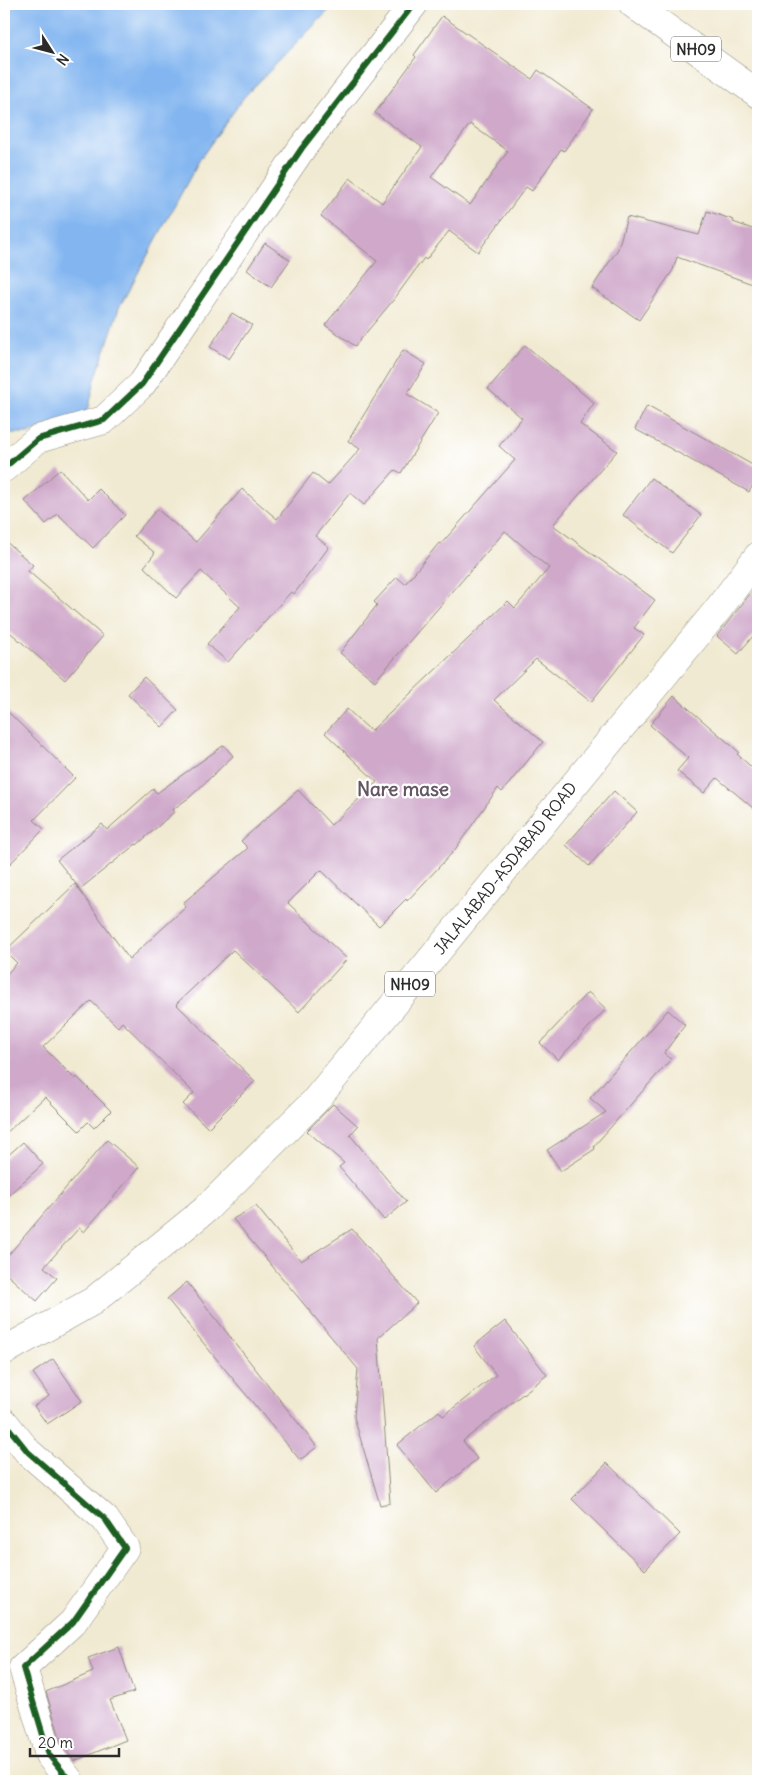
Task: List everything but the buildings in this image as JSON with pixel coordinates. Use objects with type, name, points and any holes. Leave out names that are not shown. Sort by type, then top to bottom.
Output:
[{"type":"main road","points":[[4,468],[38,439],[104,420],[142,384],[302,148],[414,4]]},
{"type":"main road","name":"NH09","points":[[633,4],[758,94]]},
{"type":"main road","name":"JALALABAD-ASDABAD ROAD","points":[[4,1351],[94,1301],[205,1210],[314,1102],[719,608],[758,556]]},
{"type":"main road","points":[[4,1422],[28,1452],[105,1519],[125,1548],[73,1622],[23,1668],[49,1756],[70,1781]]},
{"type":"water","points":[[4,4],[335,4],[244,97],[200,159],[119,308],[95,380],[89,407],[80,419],[28,433],[4,433]]},
{"type":"cycle path","points":[[4,468],[38,439],[104,420],[142,384],[302,148],[414,4]]},
{"type":"cycle path","points":[[4,1422],[28,1452],[105,1519],[125,1548],[73,1622],[23,1668],[49,1755],[70,1781]]},
{"type":"district","name":"Nare mase","points":[[403,789]]}]
